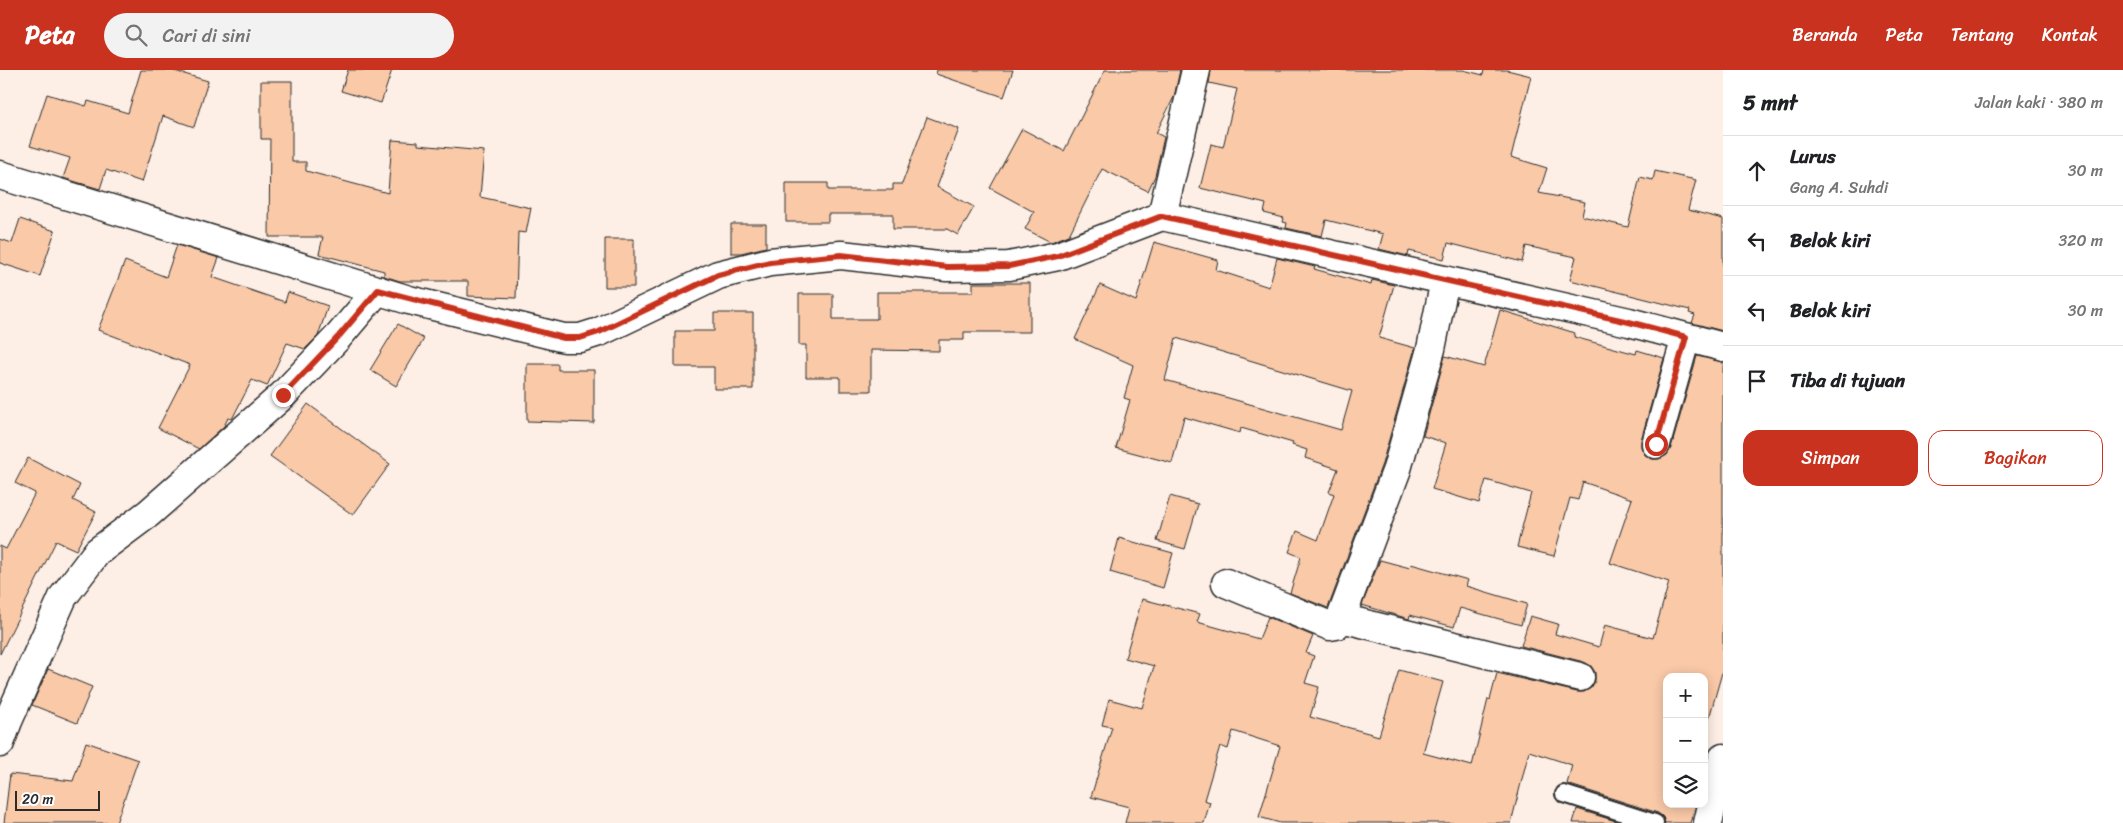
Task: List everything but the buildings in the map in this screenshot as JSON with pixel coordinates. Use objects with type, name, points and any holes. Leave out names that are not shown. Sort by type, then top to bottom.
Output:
[{"type":"street","points":[[1162,216],[1196,70]]},
{"type":"street","points":[[0,175],[378,290],[564,338],[580,338],[599,332],[718,275],[770,262],[841,255],[947,267],[1009,266],[1058,256],[1162,216],[1445,280],[1723,347]]},
{"type":"street","points":[[1226,583],[1330,626],[1336,625],[1341,618],[1397,469],[1431,349],[1445,280]]},
{"type":"street","points":[[0,743],[63,597],[97,552],[149,513],[283,395],[339,336],[378,290]]},
{"type":"street","points":[[1656,444],[1686,337]]},
{"type":"street","points":[[1341,618],[1580,678]]},
{"type":"street","points":[[1708,823],[1723,758]]},
{"type":"lane","points":[[1564,794],[1655,823]]},
{"type":"route","points":[[283,395],[339,336],[378,290],[409,300],[564,338],[580,338],[599,332],[718,275],[770,262],[841,255],[947,267],[1009,266],[1058,256],[1162,216],[1629,322],[1686,337],[1656,444]]}]
